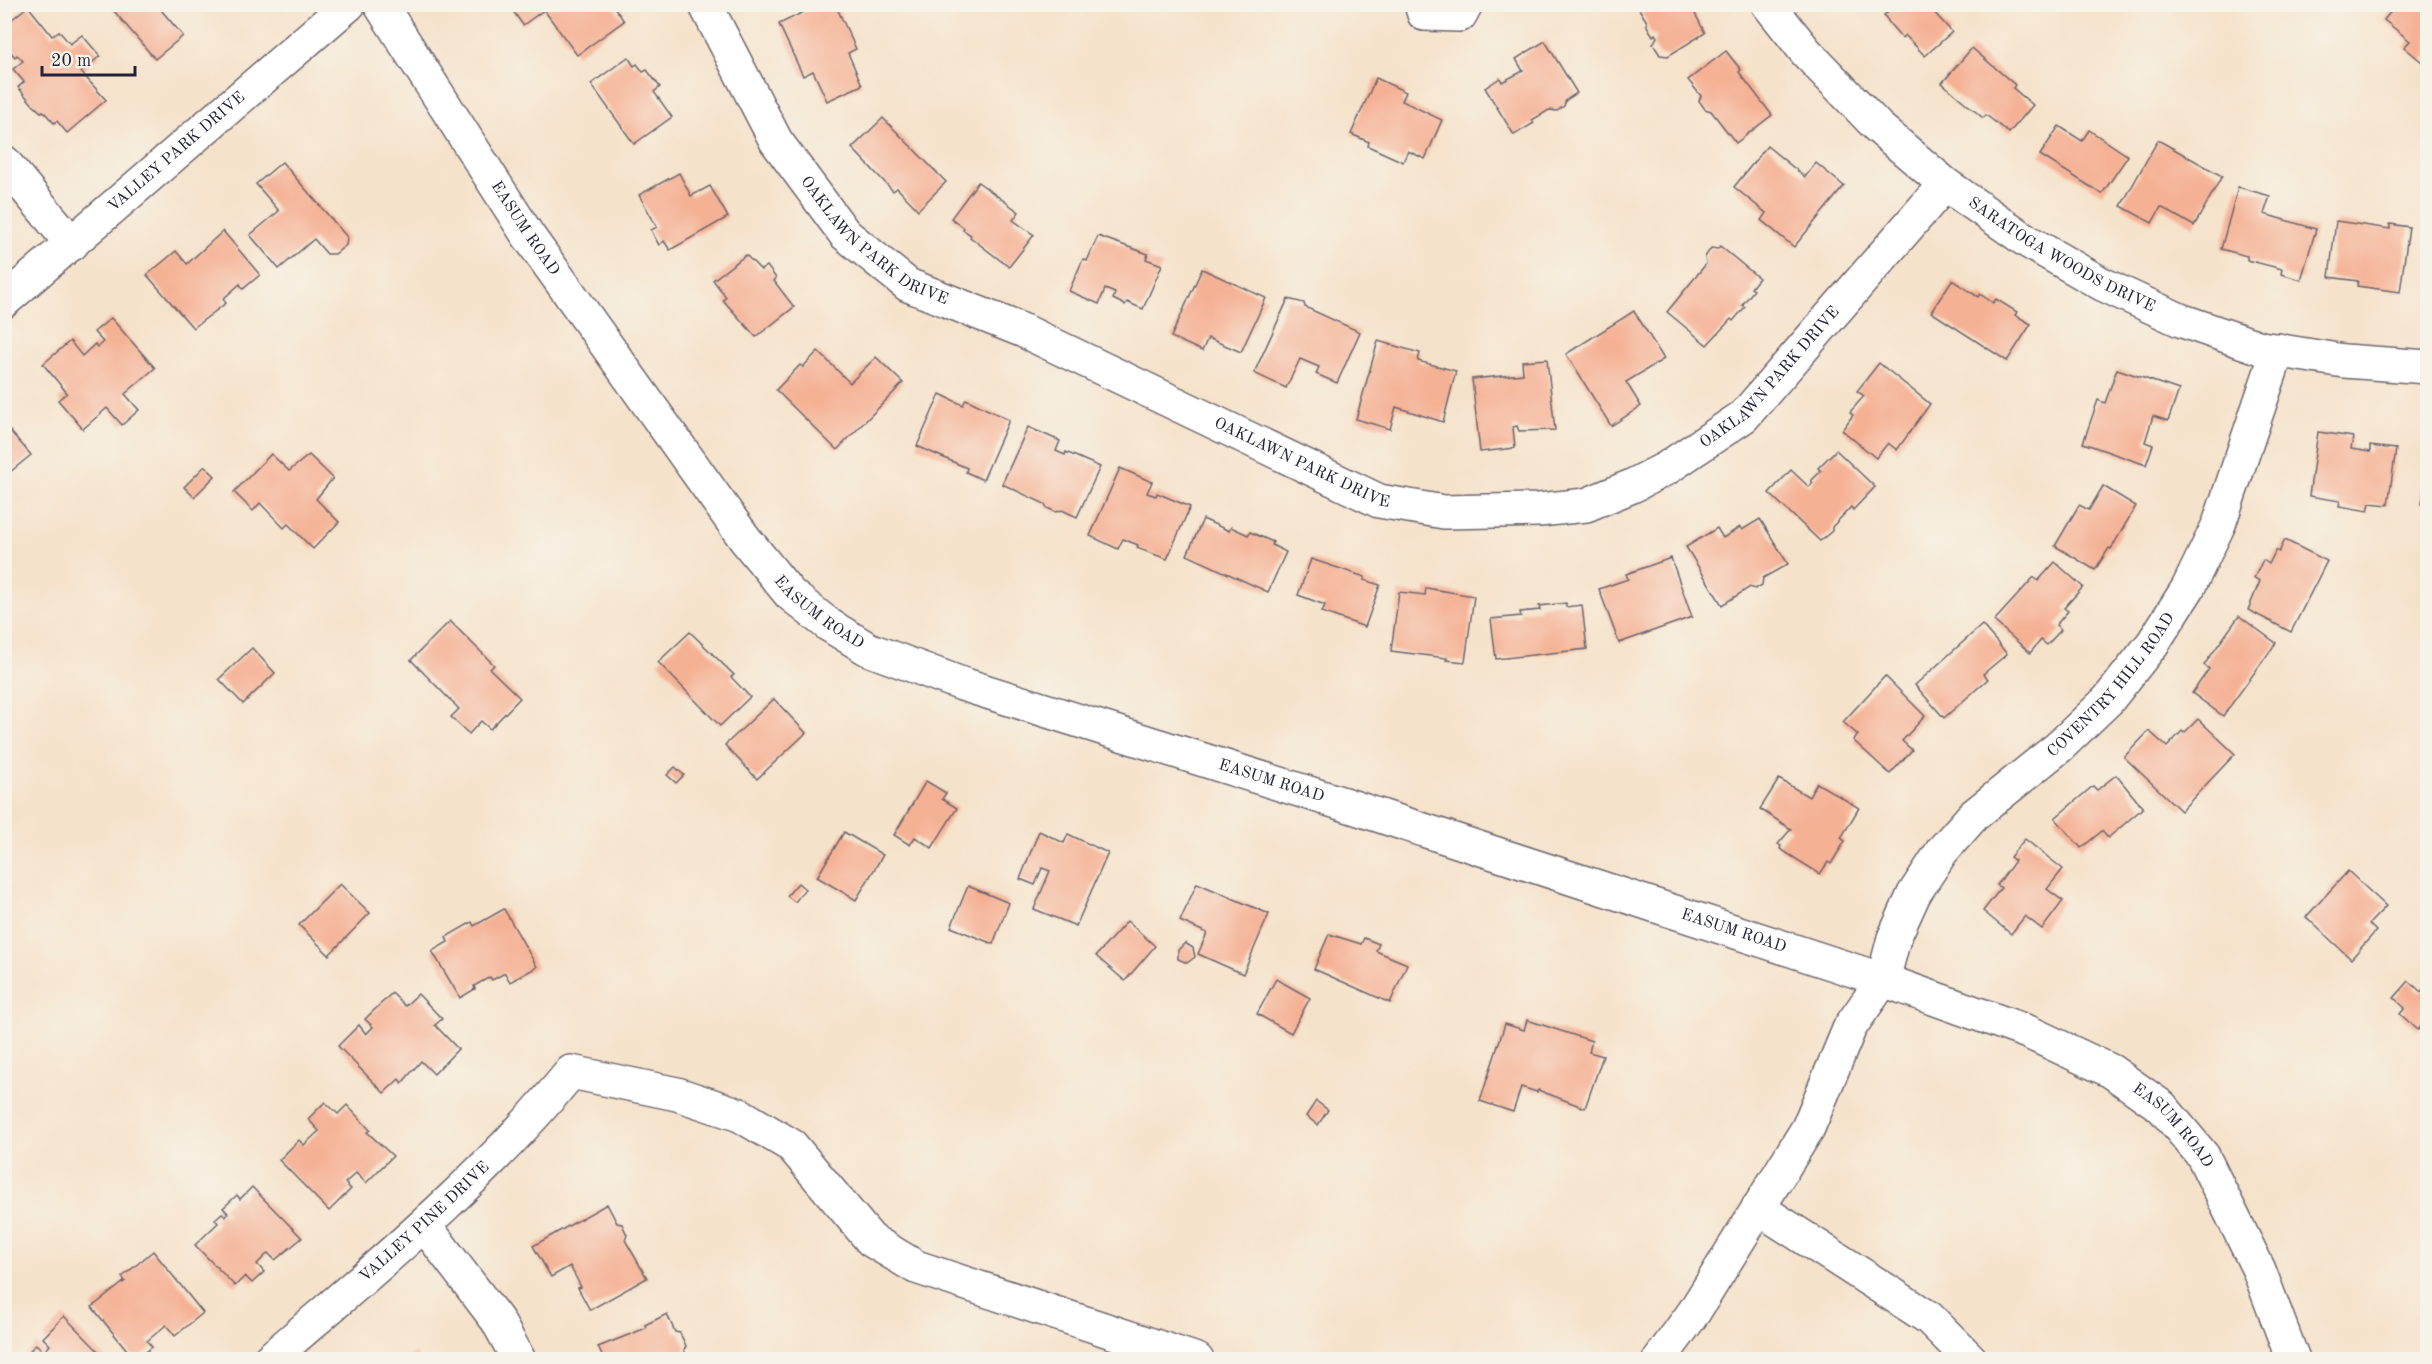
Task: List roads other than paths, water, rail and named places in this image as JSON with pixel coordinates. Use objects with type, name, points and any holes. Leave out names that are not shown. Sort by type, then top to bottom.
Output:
[{"type":"street","name":"VALLEY PARK DRIVE","points":[[4,301],[350,4]]},
{"type":"street","name":"EASUM ROAD","points":[[380,4],[527,234],[745,538],[790,594],[829,625],[868,649],[963,684],[1350,806],[1883,980],[2028,1032],[2111,1071],[2162,1107],[2203,1156],[2259,1270],[2293,1359]]},
{"type":"street","name":"OAKLAWN PARK DRIVE","points":[[705,4],[776,141],[845,234],[908,285],[1024,331],[1379,501],[1444,512],[1539,510],[1586,505],[1632,486],[1667,468],[1744,416],[1945,184]]},
{"type":"street","points":[[1420,4],[1424,14],[1460,15],[1466,4]]},
{"type":"street","name":"SARATOGA WOODS DRIVE","points":[[1768,4],[1806,52],[1878,126],[1945,184],[2027,242],[2102,284],[2180,320],[2260,348],[2344,361],[2427,367]]},
{"type":"street","points":[[4,162],[72,243]]},
{"type":"street","name":"COVENTRY HILL ROAD","points":[[1883,980],[1894,938],[1914,894],[1942,851],[1973,816],[2059,747],[2108,700],[2153,643],[2182,597],[2219,524],[2278,350]]},
{"type":"street","points":[[1659,1359],[1694,1312],[1808,1128],[1850,1027],[1883,980]]},
{"type":"street","name":"VALLEY PINE DRIVE","points":[[269,1359],[425,1226],[535,1117],[571,1072],[677,1094],[740,1115],[792,1146],[871,1240],[916,1267],[1197,1359]]},
{"type":"street","points":[[1758,1208],[1929,1318],[1971,1359]]},
{"type":"street","points":[[425,1226],[497,1320],[519,1359]]}]
